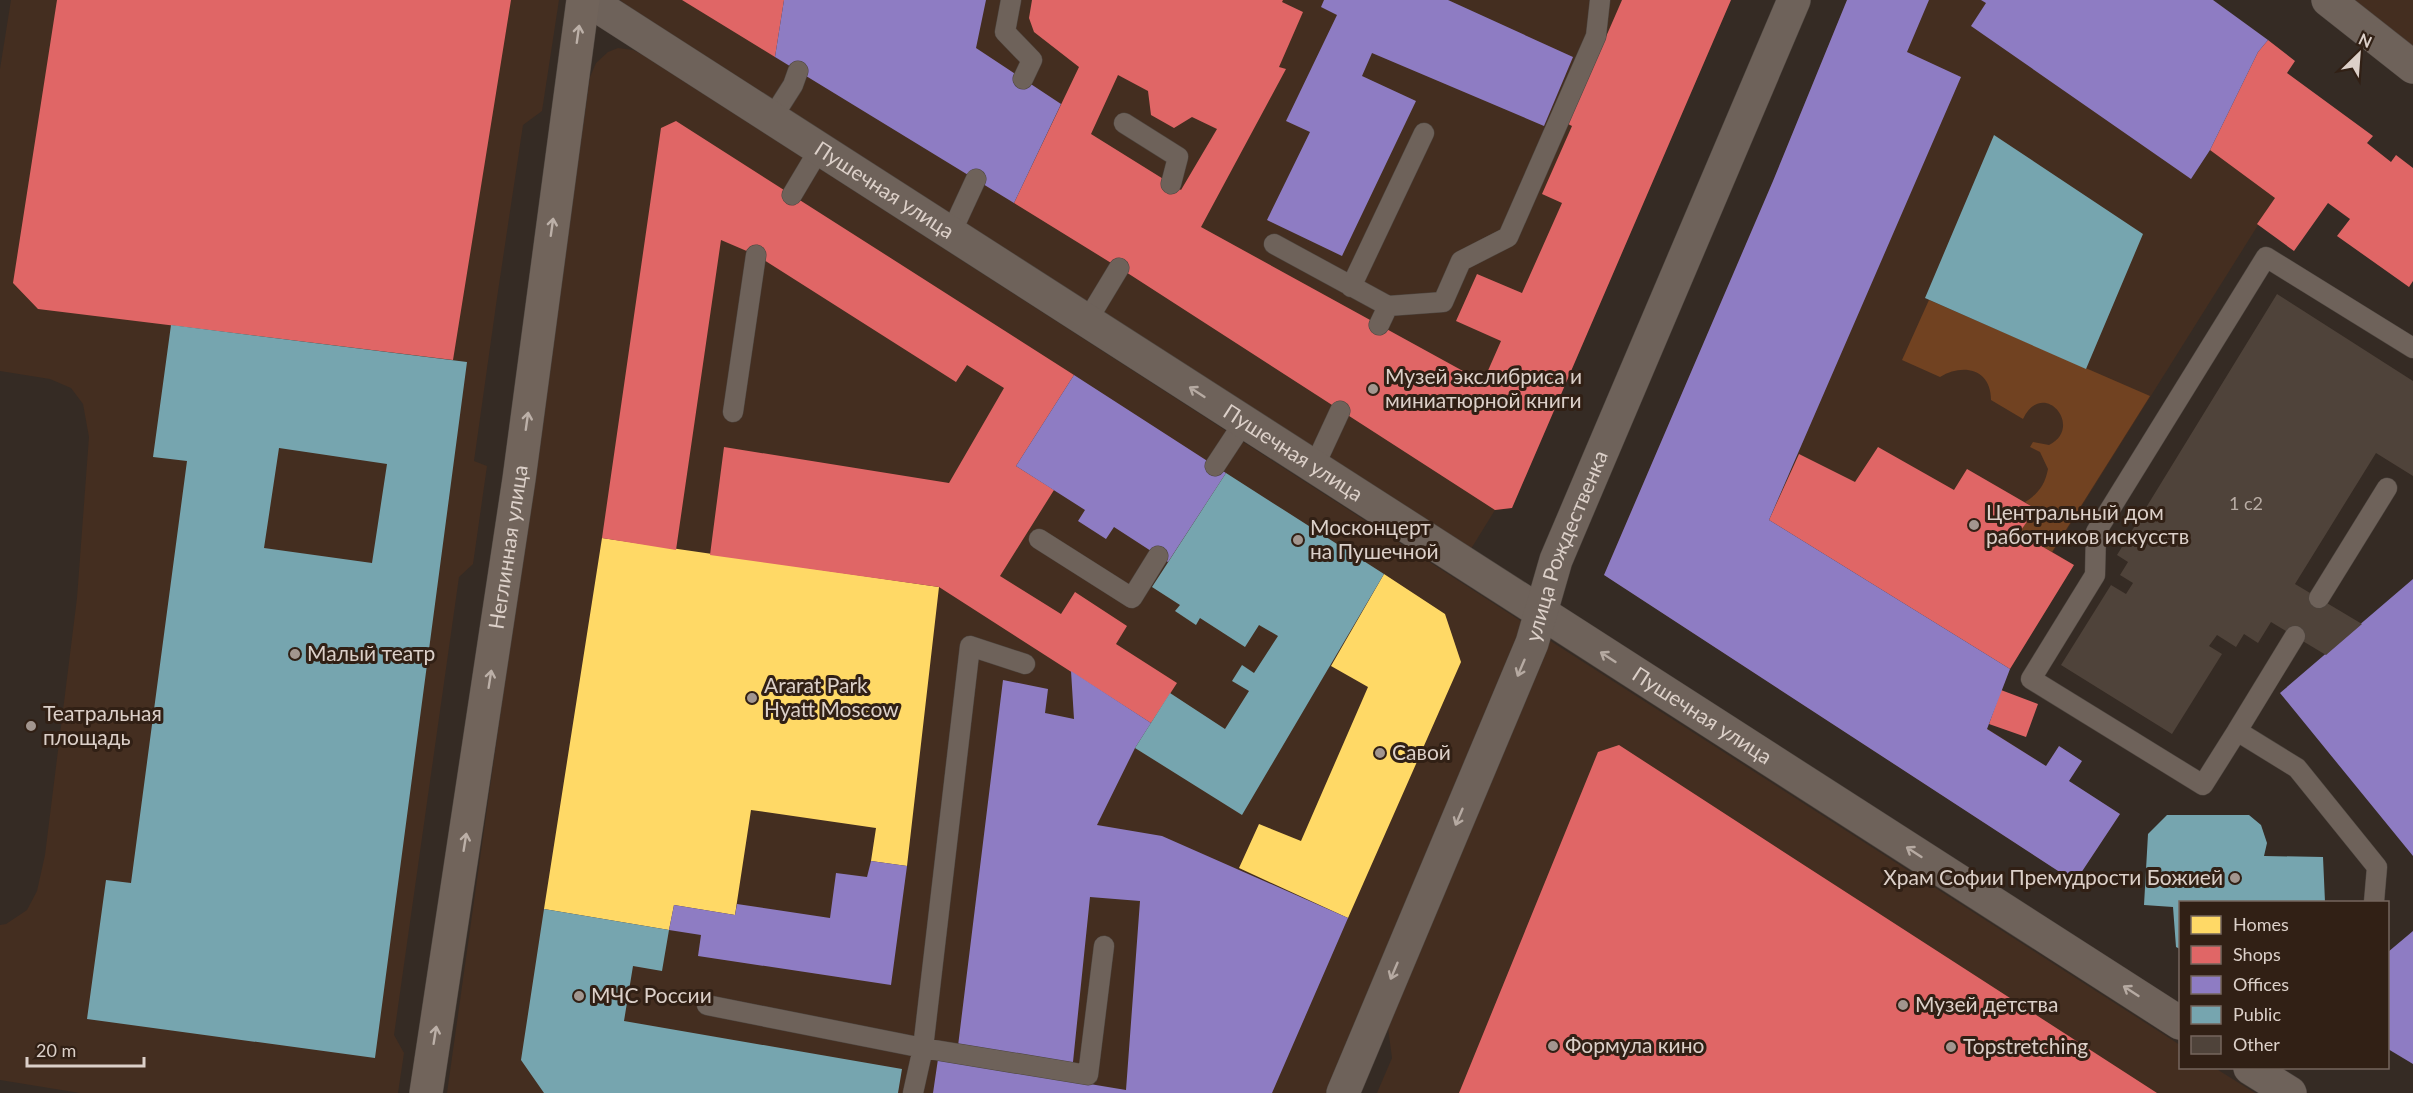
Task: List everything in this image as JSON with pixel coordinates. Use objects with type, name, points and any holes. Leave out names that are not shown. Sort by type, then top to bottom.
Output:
[{"type":"street","name":"Неглинная улица","points":[[426,1093],[513,524],[583,0]]},
{"type":"street","name":"Пушечная улица","points":[[588,0],[2179,1022]]},
{"type":"street","name":"улица Рождественка","points":[[1343,1093],[1532,643],[1556,560],[1794,0]]},
{"type":"street","points":[[2328,0],[2413,67]]},
{"type":"street","points":[[2254,1069],[2290,1093]]},
{"type":"lane","points":[[1011,0],[1005,32],[1032,60],[1023,79]]},
{"type":"lane","points":[[1274,244],[1388,306],[1443,302],[1461,261],[1508,237],[1596,36],[1600,0]]},
{"type":"lane","points":[[772,118],[794,85],[798,71]]},
{"type":"lane","points":[[1124,123],[1178,157],[1171,184]]},
{"type":"lane","points":[[1351,287],[1424,133]]},
{"type":"lane","points":[[792,195],[820,148]]},
{"type":"lane","points":[[951,233],[976,179]]},
{"type":"lane","points":[[733,412],[756,255]]},
{"type":"lane","points":[[2295,636],[2203,785],[2031,679],[2095,575],[2096,532],[2266,257],[2413,348]]},
{"type":"lane","points":[[1087,321],[1119,268]]},
{"type":"lane","points":[[1379,325],[1388,306]]},
{"type":"lane","points":[[1314,467],[1340,411]]},
{"type":"lane","points":[[1215,466],[1244,422]]},
{"type":"lane","points":[[2319,598],[2387,488]]},
{"type":"lane","points":[[1039,539],[1132,598],[1158,556]]},
{"type":"lane","points":[[913,1093],[922,1048],[970,646],[1025,664]]},
{"type":"lane","points":[[2237,731],[2297,768],[2377,867],[2374,901]]},
{"type":"lane","points":[[707,1005],[922,1048],[1088,1075],[1104,946]]},
{"type":"shaded area","points":[[11,0],[559,0],[542,111],[523,125],[497,298],[474,461],[487,466],[473,564],[459,577],[394,1035],[404,1053],[398,1093],[80,1093],[0,1080],[0,925],[6,924],[27,910],[37,891],[45,855],[77,598],[89,437],[83,404],[71,388],[50,379],[0,371],[0,69]]},
{"type":"shaded area","points":[[620,0],[1731,0],[1512,508],[1495,510],[1469,552],[631,10]]},
{"type":"shaded area","points":[[1847,0],[2213,0],[2268,40],[2275,198],[2053,552],[2074,565],[2010,669],[1987,728],[2046,766],[2059,746],[2082,761],[2069,781],[2120,814],[2075,882],[1604,575],[1773,181]]},
{"type":"shaded area","points":[[2347,0],[2413,0],[2413,52]]},
{"type":"shaded area","points":[[618,48],[633,50],[645,56],[1524,623],[1327,1093],[447,1093],[590,77],[596,63],[608,52]]},
{"type":"shaded area","points":[[1929,300],[2150,396],[2052,552],[2019,533],[2035,509],[2025,502],[2040,488],[2048,469],[2040,452],[2030,447],[2033,442],[2049,445],[2059,437],[2063,427],[2062,418],[2050,404],[2041,403],[2031,407],[2023,419],[1991,400],[1990,390],[1981,375],[1958,370],[1940,377],[1902,360]]},
{"type":"shaded area","points":[[1549,640],[2179,1044],[2179,1069],[2217,1069],[2255,1093],[1377,1093],[1392,1058],[1387,1020]]},
{"type":"building: Homes","name":"Ararat Park Hyatt Moscow","points":[[602,538],[939,587],[907,866],[871,861],[876,828],[751,810],[735,915],[674,905],[669,930],[544,909]]},
{"type":"building: Homes","name":"Савой","points":[[1384,574],[1445,614],[1461,662],[1348,918],[1239,868],[1259,824],[1301,841],[1368,687],[1331,666]]},
{"type":"building: Shops","points":[[57,0],[511,0],[453,360],[38,309],[13,283]]},
{"type":"building: Shops","points":[[682,0],[784,0],[775,57]]},
{"type":"building: Shops","points":[[1032,0],[1283,0],[1282,2],[1303,12],[1279,67],[1286,69],[1201,227],[1483,382],[1501,341],[1456,321],[1477,274],[1522,293],[1562,203],[1542,194],[1572,126],[1568,124],[1622,0],[1731,0],[1512,508],[1495,510],[1129,274],[1014,203],[1079,67],[1034,32],[1029,18]],"holes":[[[1118,75],[1148,91],[1151,115],[1174,128],[1192,117],[1217,129],[1181,190],[1091,134]]]},
{"type":"building: Shops","points":[[2268,40],[2295,61],[2287,73],[2373,136],[2367,143],[2391,162],[2396,155],[2413,168],[2413,281],[2409,287],[2337,236],[2350,219],[2328,203],[2294,251],[2257,224],[2275,198],[2210,150],[2258,52]]},
{"type":"building: Shops","points":[[676,121],[1074,375],[1016,466],[1054,490],[1000,576],[1061,614],[1075,592],[1127,626],[1116,644],[1177,683],[1151,723],[939,587],[710,555],[724,447],[949,483],[1004,388],[967,365],[956,382],[756,255],[721,240],[676,550],[602,538],[661,128]]},
{"type":"building: Shops","points":[[1878,447],[1954,490],[1967,469],[2036,509],[2019,533],[2074,565],[2010,669],[1769,520],[1799,454],[1855,482]]},
{"type":"building: Shops","points":[[2001,690],[2038,704],[2026,737],[1989,724]]},
{"type":"building: Shops","points":[[1619,745],[2157,1093],[1459,1093],[1598,752]]},
{"type":"building: Offices","points":[[784,0],[986,0],[976,48],[1061,104],[1014,203],[775,57]]},
{"type":"building: Offices","points":[[1324,0],[1448,0],[1573,57],[1544,126],[1372,53],[1362,76],[1416,101],[1342,256],[1267,220],[1310,132],[1286,121],[1337,15],[1321,7]]},
{"type":"building: Offices","points":[[1847,0],[1929,0],[1907,52],[1961,77],[1769,520],[2010,669],[1987,729],[2046,766],[2059,746],[2082,761],[2069,781],[2120,814],[2075,882],[1604,575],[1773,181]]},
{"type":"building: Offices","points":[[1981,0],[2213,0],[2268,40],[2258,52],[2210,150],[2191,179],[1971,26],[1986,3]]},
{"type":"building: Offices","points":[[1074,375],[1226,473],[1168,562],[1114,527],[1106,539],[1078,521],[1085,510],[1016,466]]},
{"type":"building: Offices","points":[[2413,579],[2413,856],[2280,693]]},
{"type":"building: Offices","points":[[1071,671],[1151,723],[1135,748],[1097,825],[1162,836],[1348,918],[1272,1093],[933,1093],[938,1059],[1126,1090],[1140,901],[1090,897],[1073,1062],[1059,1066],[958,1046],[1003,680],[1048,689],[1045,713],[1074,719]]},
{"type":"building: Offices","points":[[871,861],[907,866],[891,985],[698,956],[701,935],[669,930],[674,905],[735,915],[737,904],[830,918],[836,873],[867,877]]},
{"type":"building: Offices","points":[[2413,931],[2413,1064],[2389,1050],[2389,951]]},
{"type":"building: Public","points":[[1994,135],[2143,234],[2086,369],[1925,298]]},
{"type":"building: Public","name":"Малый театр","points":[[171,325],[467,362],[375,1058],[87,1019],[106,880],[131,883],[187,461],[153,457]],"holes":[[[279,448],[387,464],[372,563],[264,548]]]},
{"type":"building: Public","points":[[1226,473],[1384,574],[1242,815],[1135,748],[1170,693],[1225,729],[1249,691],[1232,681],[1242,665],[1254,673],[1278,636],[1259,625],[1245,647],[1200,618],[1196,625],[1175,611],[1180,605],[1152,587]]},
{"type":"building: Public","name":"Храм Софии Премудрости Божией","points":[[2167,815],[2249,815],[2261,825],[2267,843],[2264,856],[2323,857],[2325,901],[2179,901],[2179,948],[2176,947],[2173,907],[2144,905],[2148,834]]},
{"type":"building: Public","name":"МЧС России","points":[[544,909],[669,930],[662,971],[633,966],[624,1021],[902,1069],[898,1093],[544,1093],[521,1060]]},
{"type":"building: Other","points":[[2277,294],[2413,381],[2413,476],[2376,453],[2295,584],[2362,624],[2326,655],[2271,622],[2258,643],[2244,634],[2236,647],[2217,635],[2209,646],[2222,654],[2172,734],[2061,665],[2111,585],[2126,594],[2133,583],[2120,575],[2128,562],[2117,555]]},
{"type":"place","name":"Музей экслибриса и миниатюрной книги","points":[[1373,389]]},
{"type":"place","name":"Центральный дом работников искусств","points":[[1974,525]]},
{"type":"place","name":"Москонцерт на Пушечной","points":[[1298,540]]},
{"type":"place","name":"Малый театр","points":[[295,654]]},
{"type":"place","name":"Ararat Park Hyatt Moscow","points":[[752,698]]},
{"type":"place","name":"Театральная площадь","points":[[31,726]]},
{"type":"place","name":"Савой","points":[[1380,753]]},
{"type":"place","name":"Храм Софии Премудрости Божией","points":[[2235,878]]},
{"type":"place","name":"МЧС России","points":[[579,996]]},
{"type":"place","name":"Музей детства","points":[[1903,1005]]},
{"type":"place","name":"Формула кино","points":[[1553,1046]]},
{"type":"place","name":"Topstretching","points":[[1951,1047]]}]
